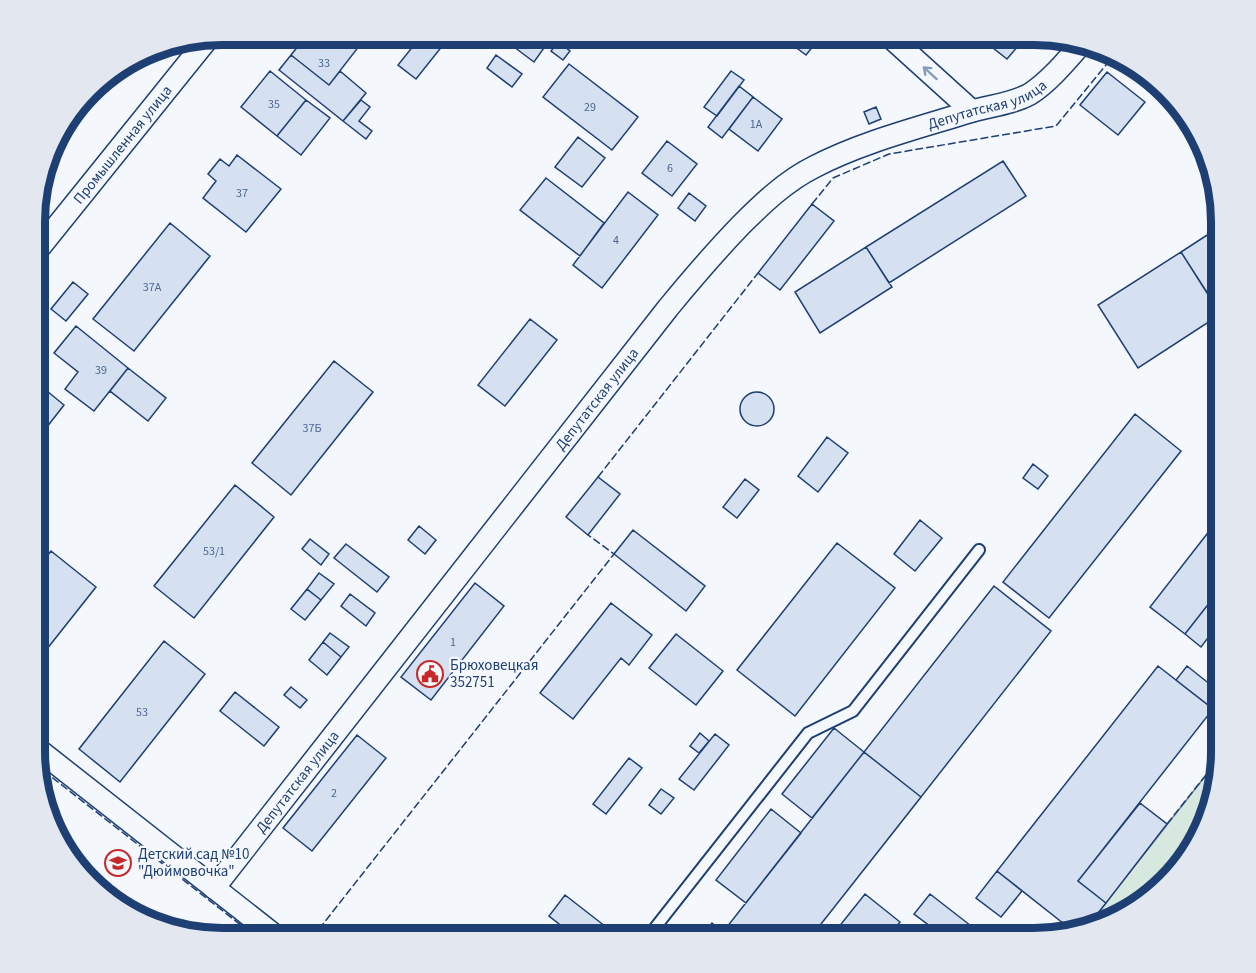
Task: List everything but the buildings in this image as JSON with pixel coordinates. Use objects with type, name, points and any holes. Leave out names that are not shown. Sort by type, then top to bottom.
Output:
[{"type":"street","points":[[899,45],[972,111]]},
{"type":"street","name":"Промышленная улица","points":[[45,241],[201,47]]},
{"type":"street","name":"Депутатская улица","points":[[214,888],[668,308],[729,237],[796,176],[859,148],[1028,95],[1045,83],[1076,50]]},
{"type":"street","points":[[45,755],[265,928]]},
{"type":"lane","points":[[655,928],[808,733],[853,711],[979,550]]},
{"type":"shaded area","points":[[1210,770],[1208,786],[1198,819],[1181,850],[1167,868],[1142,892],[1113,910],[1094,917]]},
{"type":"fence","points":[[812,204],[833,178],[889,154],[1056,126],[1109,61]]},
{"type":"fence","points":[[598,477],[758,273]]},
{"type":"fence","points":[[320,928],[614,554],[588,535]]},
{"type":"fence","points":[[1167,824],[1210,770]]},
{"type":"fence","points":[[46,773],[245,928]]},
{"type":"place","name":"Брюховецкая 352751","points":[[430,674]]},
{"type":"place","name":"Детский сад №10 \"Дюймовочка\"","points":[[118,863]]}]
